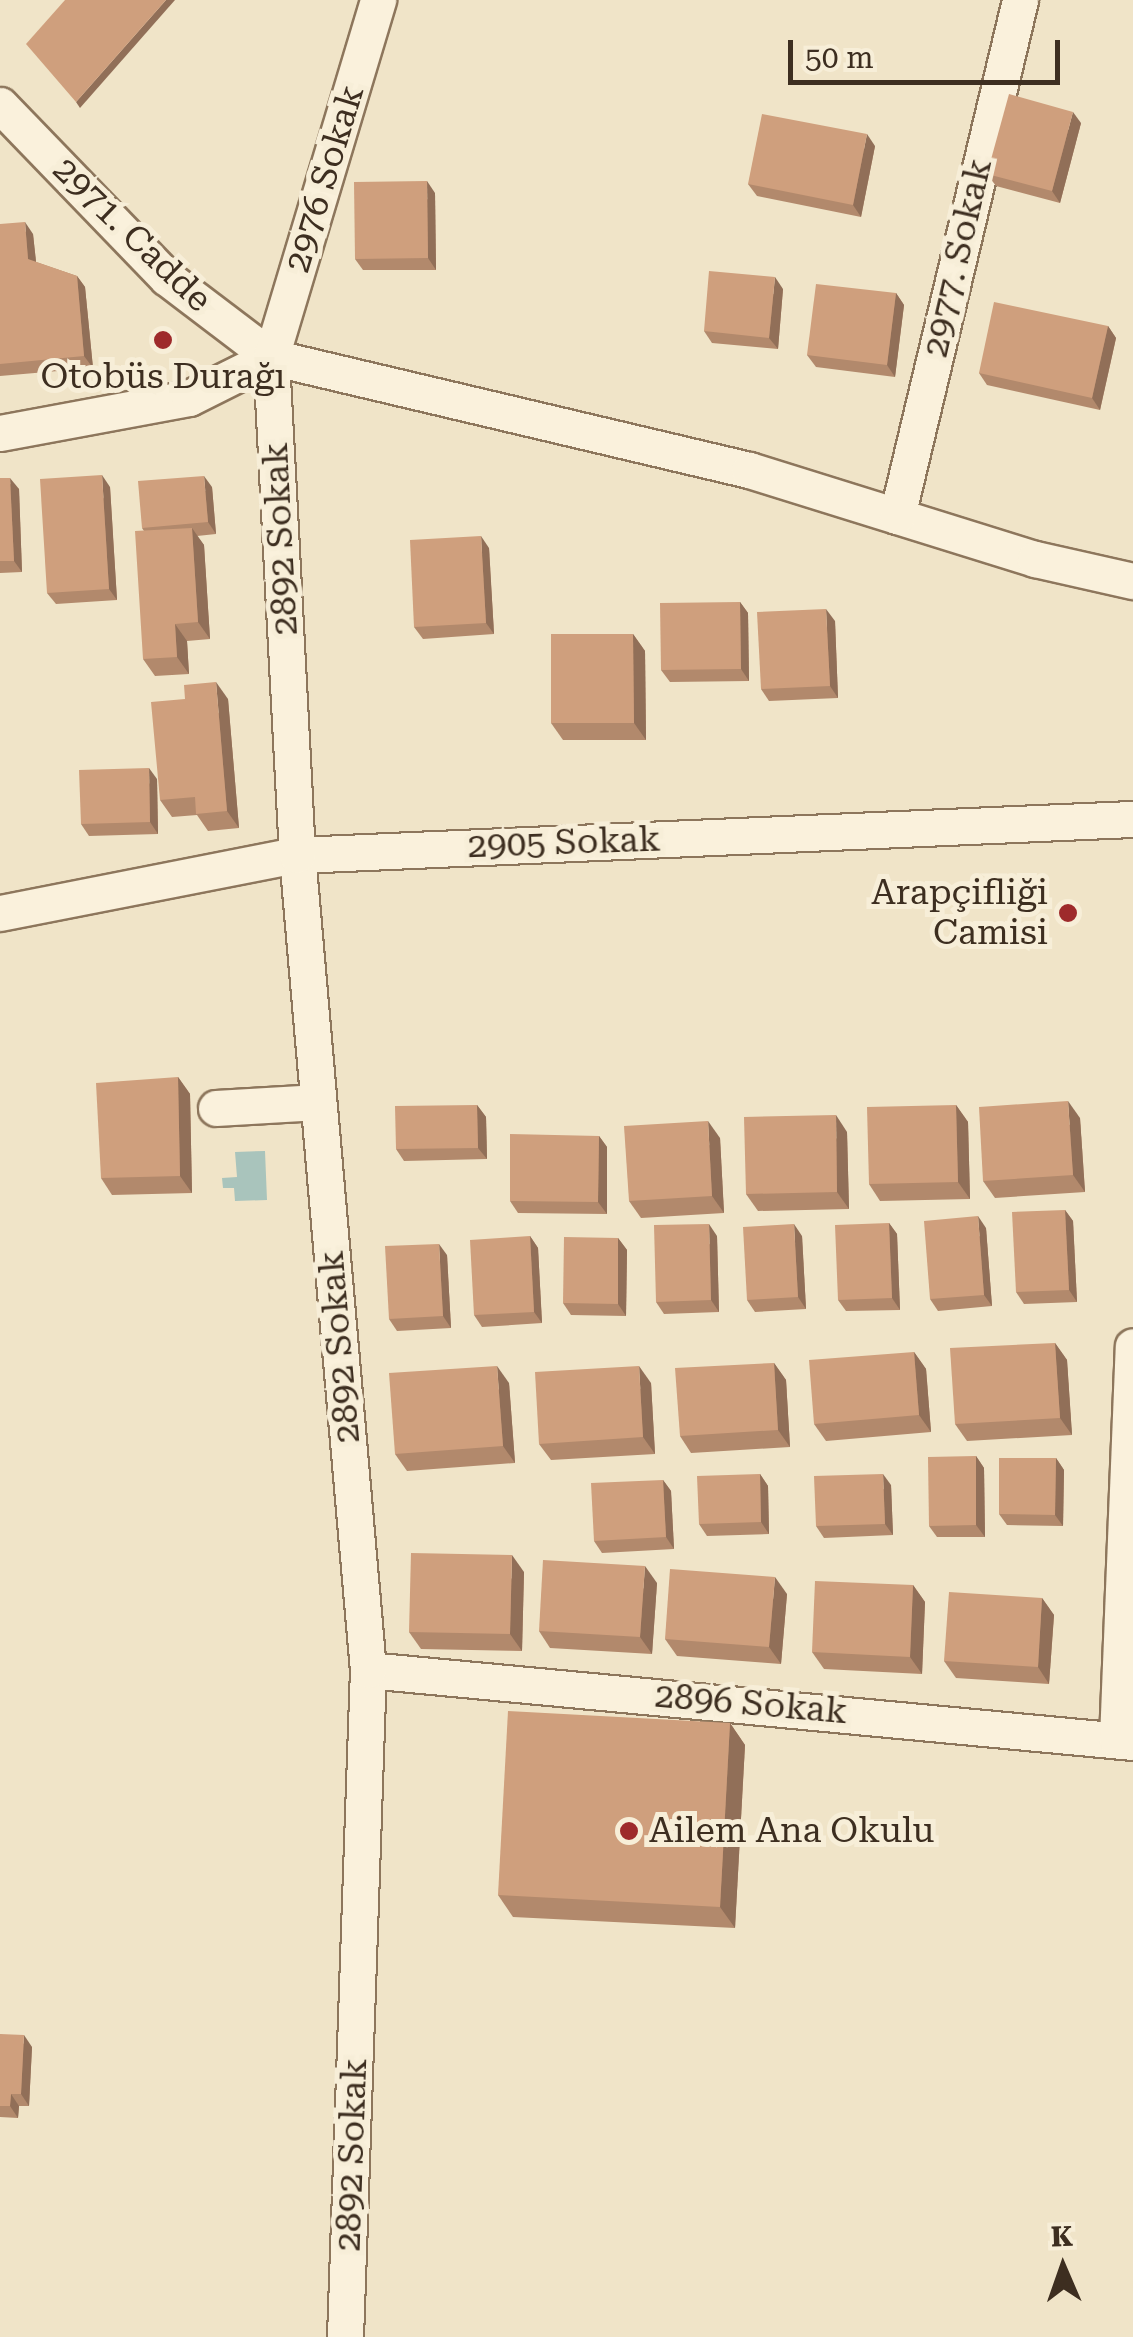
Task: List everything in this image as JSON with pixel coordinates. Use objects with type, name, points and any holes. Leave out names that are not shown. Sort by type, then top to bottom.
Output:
[{"type":"street","name":"2976 Sokak","points":[[271,357],[378,0]]},
{"type":"street","name":"2977. Sokak","points":[[897,516],[1020,0]]},
{"type":"street","name":"2971. Cadde","points":[[0,106],[168,278],[271,357]]},
{"type":"street","points":[[0,433],[189,398],[271,357],[749,470],[897,516],[1133,581]]},
{"type":"street","name":"2892 Sokak","points":[[271,357],[297,855],[368,1670],[345,2337]]},
{"type":"street","name":"2905 Sokak","points":[[0,913],[297,855],[1133,819]]},
{"type":"street","points":[[216,1108],[318,1102]]},
{"type":"street","points":[[1125,1741],[1133,1346]]},
{"type":"street","name":"2896 Sokak","points":[[368,1670],[1125,1741]]},
{"type":"water","points":[[265,1151],[267,1200],[235,1201],[234,1188],[223,1188],[222,1178],[237,1177],[235,1152]]},
{"type":"building","points":[[65,0],[166,0],[76,102],[26,44]]},
{"type":"building","points":[[1009,94],[1073,112],[1052,191],[987,174]]},
{"type":"building","points":[[762,114],[867,134],[853,205],[748,184]]},
{"type":"building","points":[[427,181],[428,258],[355,259],[354,182]]},
{"type":"building","points":[[25,222],[28,259],[77,276],[84,356],[0,364],[0,224]]},
{"type":"building","points":[[709,271],[775,277],[769,338],[704,331]]},
{"type":"building","points":[[816,284],[896,293],[887,365],[807,355]]},
{"type":"building","points":[[994,302],[1108,326],[1092,398],[979,373]]},
{"type":"building","points":[[102,475],[109,589],[47,593],[40,479]]},
{"type":"building","points":[[204,476],[208,522],[142,528],[138,481]]},
{"type":"building","points":[[0,478],[10,478],[14,561],[0,561]]},
{"type":"building","points":[[192,528],[198,622],[175,624],[177,657],[143,659],[135,531]]},
{"type":"building","points":[[481,536],[486,623],[414,627],[410,540]]},
{"type":"building","points":[[740,602],[741,669],[661,670],[660,603]]},
{"type":"building","points":[[826,609],[830,686],[761,689],[757,612]]},
{"type":"building","points":[[551,634],[633,634],[634,723],[551,723]]},
{"type":"building","points":[[216,682],[227,811],[196,814],[195,797],[160,800],[151,702],[185,699],[184,685]]},
{"type":"building","points":[[149,768],[150,822],[81,824],[79,770]]},
{"type":"building","points":[[178,1077],[180,1176],[101,1178],[96,1083]]},
{"type":"building","points":[[1068,1101],[1073,1175],[983,1181],[979,1107]]},
{"type":"building","points":[[477,1105],[478,1148],[396,1149],[395,1106]]},
{"type":"building","points":[[956,1105],[958,1182],[869,1184],[867,1107]]},
{"type":"building","points":[[836,1115],[837,1192],[746,1194],[744,1117]]},
{"type":"building","points":[[708,1121],[712,1196],[629,1201],[624,1126]]},
{"type":"building","points":[[510,1134],[599,1136],[598,1202],[510,1201]]},
{"type":"building","points":[[1065,1210],[1069,1290],[1016,1292],[1012,1212]]},
{"type":"building","points":[[978,1216],[984,1295],[930,1299],[924,1221]]},
{"type":"building","points":[[889,1223],[892,1298],[838,1300],[835,1225]]},
{"type":"building","points":[[709,1224],[711,1300],[656,1302],[654,1225]]},
{"type":"building","points":[[794,1224],[798,1297],[747,1300],[743,1227]]},
{"type":"building","points":[[530,1236],[534,1312],[474,1315],[470,1240]]},
{"type":"building","points":[[564,1237],[618,1238],[618,1304],[563,1303]]},
{"type":"building","points":[[439,1244],[443,1316],[389,1319],[385,1246]]},
{"type":"building","points":[[1055,1343],[1060,1418],[955,1424],[950,1348]]},
{"type":"building","points":[[914,1352],[919,1415],[814,1424],[809,1360]]},
{"type":"building","points":[[774,1363],[778,1430],[680,1436],[675,1368]]},
{"type":"building","points":[[497,1366],[503,1446],[395,1454],[389,1373]]},
{"type":"building","points":[[639,1366],[643,1437],[539,1444],[535,1372]]},
{"type":"building","points":[[976,1456],[976,1525],[929,1526],[928,1457]]},
{"type":"building","points":[[999,1458],[1056,1458],[1055,1515],[999,1514]]},
{"type":"building","points":[[760,1474],[761,1522],[699,1524],[697,1476]]},
{"type":"building","points":[[883,1474],[885,1524],[816,1526],[814,1476]]},
{"type":"building","points":[[663,1480],[666,1537],[594,1541],[591,1483]]},
{"type":"building","points":[[411,1553],[512,1555],[510,1634],[409,1632]]},
{"type":"building","points":[[543,1560],[645,1566],[640,1637],[539,1631]]},
{"type":"building","points":[[670,1569],[775,1577],[769,1647],[665,1639]]},
{"type":"building","points":[[815,1581],[913,1585],[910,1657],[812,1652]]},
{"type":"building","points":[[949,1592],[1042,1598],[1038,1667],[944,1661]]},
{"type":"building","name":"Ailem Ana Okulu","points":[[508,1711],[730,1723],[720,1907],[498,1895]]},
{"type":"building","points":[[0,2034],[24,2035],[21,2094],[11,2094],[10,2106],[0,2106]]},
{"type":"place","name":"Otobüs Durağı","points":[[163,340]]},
{"type":"place","name":"Arapçifliği Camisi","points":[[1068,913]]},
{"type":"place","name":"Ailem Ana Okulu","points":[[629,1831]]}]
